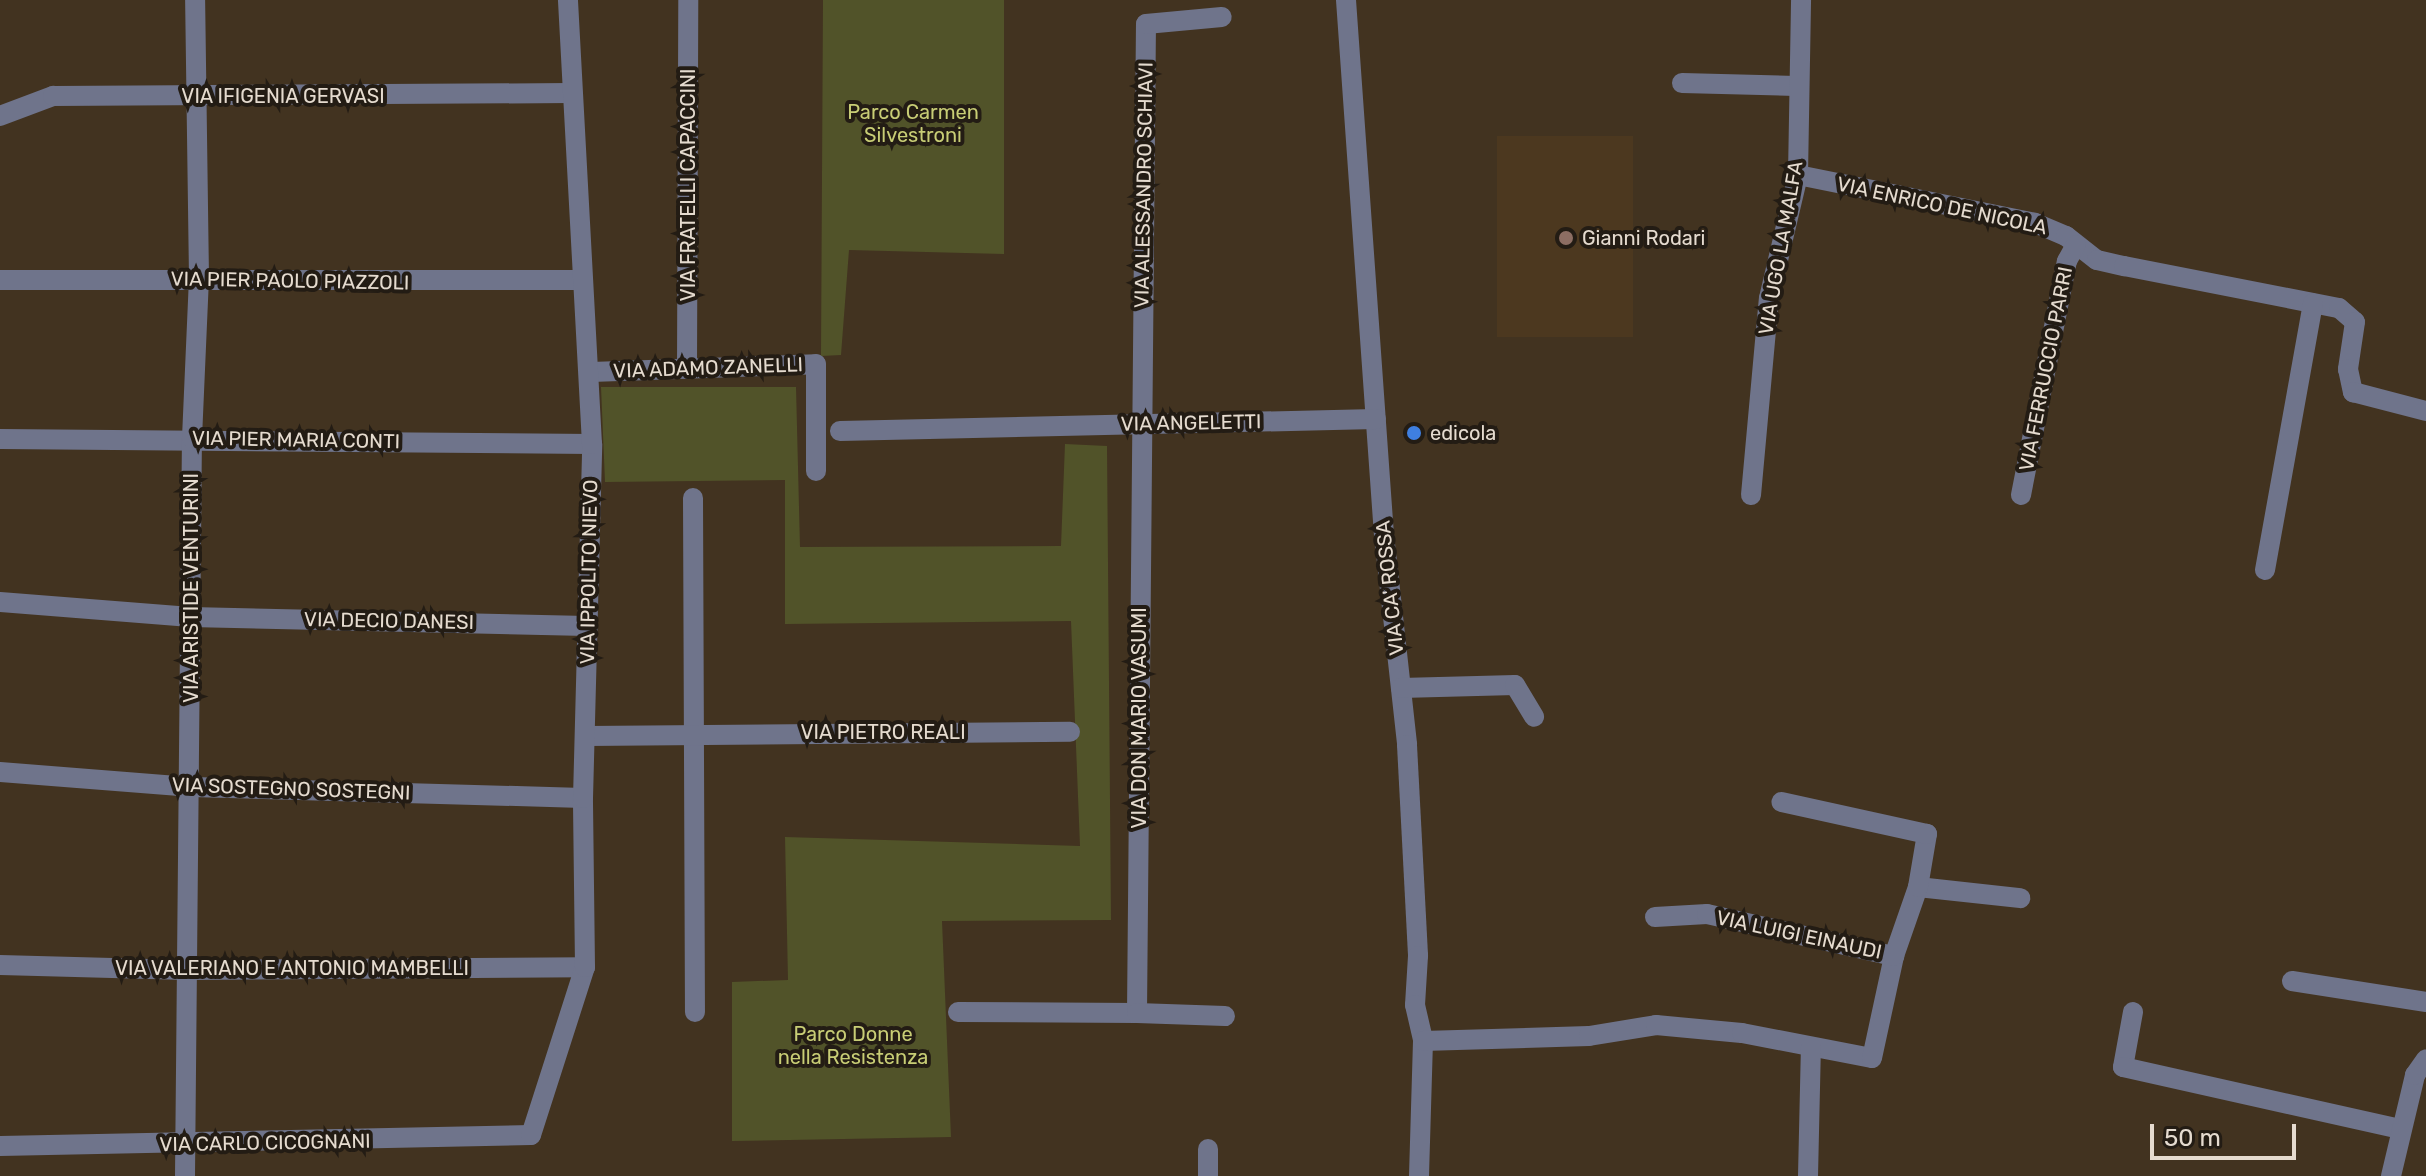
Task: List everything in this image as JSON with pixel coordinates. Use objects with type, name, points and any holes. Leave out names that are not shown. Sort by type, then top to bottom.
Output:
[{"type":"street","name":"VIA ARISTIDE VENTURINI","points":[[185,1176],[192,787],[192,438],[199,278],[195,0]]},
{"type":"street","name":"VIA IPPOLITO NIEVO","points":[[531,1135],[585,967],[583,798],[587,736],[591,372],[580,280],[568,0]]},
{"type":"street","name":"VIA FRATELLI CAPACCINI","points":[[687,369],[688,0]]},
{"type":"street","name":"VIA CA' ROSSA","points":[[1346,0],[1376,419],[1401,688],[1418,956],[1415,1005],[1423,1041],[1419,1176]]},
{"type":"street","name":"VIA UGO LA MALFA","points":[[1751,495],[1769,298],[1798,175],[1796,86],[1801,0]]},
{"type":"street","name":"VIA ALESSANDRO SCHIAVI","points":[[1142,424],[1146,24],[1222,17]]},
{"type":"street","points":[[1682,83],[1796,86]]},
{"type":"street","name":"VIA IFIGENIA GERVASI","points":[[0,116],[53,96],[571,93]]},
{"type":"street","name":"VIA ENRICO DE NICOLA","points":[[1798,175],[2035,223],[2097,260],[2339,308],[2353,317],[2348,369],[2353,392],[2426,411]]},
{"type":"street","name":"VIA FERRUCCIO PARRI","points":[[2021,495],[2067,261],[2076,245]]},
{"type":"street","name":"VIA PIER PAOLO PIAZZOLI","points":[[0,280],[199,278],[394,284],[580,280]]},
{"type":"street","points":[[2265,570],[2313,303]]},
{"type":"street","name":"VIA ADAMO ZANELLI","points":[[591,372],[816,364],[816,471]]},
{"type":"street","name":"VIA ANGELETTI","points":[[840,431],[1376,419]]},
{"type":"street","name":"VIA DON MARIO VASUMI","points":[[1137,1013],[1142,424]]},
{"type":"street","name":"VIA PIER MARIA CONTI","points":[[0,439],[192,438],[592,444]]},
{"type":"street","points":[[693,498],[695,1012]]},
{"type":"street","name":"VIA DECIO DANESI","points":[[0,602],[190,617],[587,626]]},
{"type":"street","points":[[1401,688],[1515,685],[1534,717]]},
{"type":"street","name":"VIA PIETRO REALI","points":[[587,736],[1070,732]]},
{"type":"street","name":"VIA SOSTEGNO SOSTEGNI","points":[[0,772],[192,787],[583,798]]},
{"type":"street","points":[[1423,1041],[1589,1036],[1656,1025],[1872,1058],[1894,956],[1918,887],[1927,834],[1781,802]]},
{"type":"street","points":[[1918,887],[2020,898]]},
{"type":"street","name":"VIA LUIGI EINAUDI","points":[[1655,917],[1707,914],[1894,956]]},
{"type":"street","name":"VIA VALERIANO E ANTONIO MAMBELLI","points":[[0,965],[187,970],[585,967]]},
{"type":"street","points":[[2292,981],[2426,1002]]},
{"type":"street","points":[[958,1012],[1225,1016]]},
{"type":"street","points":[[2133,1012],[2123,1067],[2400,1129]]},
{"type":"street","points":[[1808,1176],[1811,1047]]},
{"type":"street","points":[[2391,1176],[2415,1075],[2426,1059]]},
{"type":"street","name":"VIA CARLO CICOGNANI","points":[[0,1146],[186,1145],[531,1135]]},
{"type":"street","points":[[1208,1149],[1208,1176]]},
{"type":"shaded area","name":"Gianni Rodari","points":[[1497,136],[1633,136],[1633,337],[1497,337]]},
{"type":"green space","name":"Parco Carmen Silvestroni","points":[[823,0],[1004,0],[1004,254],[849,250],[841,355],[821,356]]},
{"type":"green space","name":"Parco Donne nella Resistenza","points":[[601,387],[796,387],[800,547],[1061,546],[1065,444],[1107,446],[1111,920],[942,921],[951,1137],[732,1141],[732,982],[788,980],[785,837],[1080,846],[1071,621],[785,624],[785,480],[605,482]]},
{"type":"place","name":"Gianni Rodari","points":[[1566,238]]},
{"type":"place","name":"edicola","points":[[1414,433]]}]
